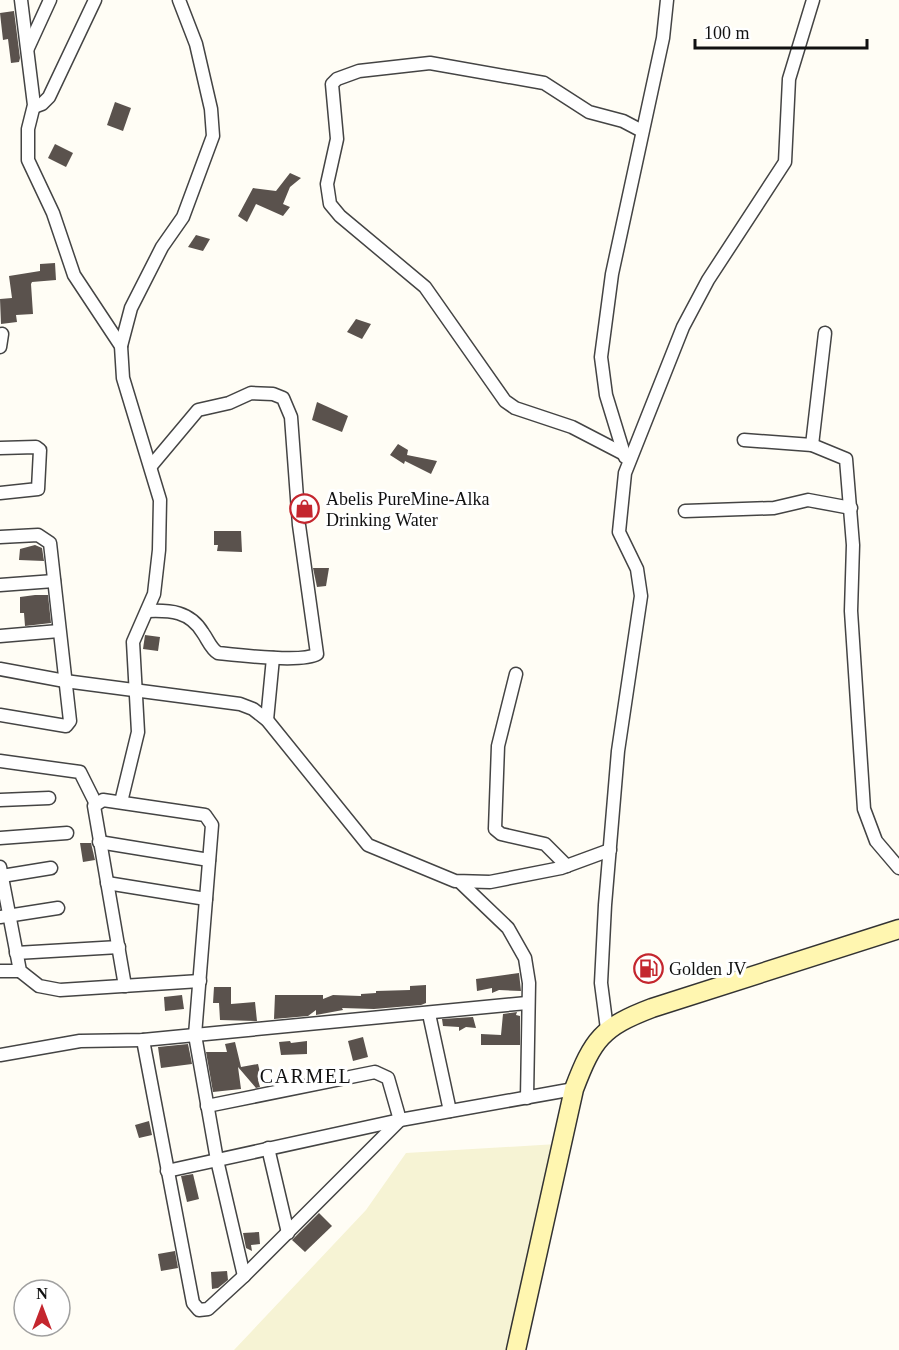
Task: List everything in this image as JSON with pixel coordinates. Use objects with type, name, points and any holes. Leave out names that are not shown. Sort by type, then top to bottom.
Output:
[{"type":"street","points":[[21,0],[34,107],[28,129],[28,160],[53,213],[75,275],[121,345]]},
{"type":"street","points":[[27,49],[50,0]]},
{"type":"street","points":[[34,107],[45,102],[51,94],[95,0]]},
{"type":"street","points":[[121,802],[138,732],[138,690],[133,642],[154,594],[158,568],[160,511],[151,466],[123,378],[121,345],[131,308],[162,247],[183,217],[213,136],[211,109],[196,44],[179,0]]},
{"type":"street","points":[[626,460],[606,395],[601,357],[612,274],[663,38],[667,0]]},
{"type":"street","points":[[607,1029],[601,983],[610,850],[618,751],[641,596],[637,569],[619,532],[626,460],[667,373],[679,336],[708,279],[785,162],[789,79],[813,0]]},
{"type":"street","points":[[626,460],[579,430],[515,408],[505,401],[425,287],[334,210],[326,190],[336,146],[332,84],[336,79],[359,70],[430,63],[541,82],[589,112],[623,121],[642,131]]},
{"type":"street","points":[[812,445],[825,333]]},
{"type":"street","points":[[147,611],[180,612],[200,628],[213,650],[218,653],[273,658],[311,657],[317,654],[318,648],[299,525],[292,424],[285,402],[278,395],[251,393],[228,403],[198,410],[151,466]]},
{"type":"street","points":[[744,440],[812,445],[846,459],[854,545],[851,610],[864,809],[876,841],[899,868]]},
{"type":"street","points":[[0,448],[36,447],[40,450],[38,489],[0,493]]},
{"type":"street","points":[[685,511],[774,508],[808,500],[851,508]]},
{"type":"street","points":[[0,537],[38,535],[50,543],[70,721],[68,726],[0,715]]},
{"type":"street","points":[[0,585],[54,581]]},
{"type":"street","points":[[0,636],[59,631]]},
{"type":"street","points":[[267,720],[273,658]]},
{"type":"street","points":[[0,669],[65,681],[240,704],[253,709],[267,720],[368,845],[461,883],[508,928],[520,946],[528,970],[527,1098]]},
{"type":"street","points":[[516,674],[498,746],[495,829],[501,834],[545,844],[567,866]]},
{"type":"street","points":[[0,761],[80,772],[96,804]]},
{"type":"street","points":[[0,800],[49,798]]},
{"type":"street","points":[[125,986],[99,842],[94,810],[96,804],[103,800],[205,815],[212,825],[195,1035],[217,1160],[244,1276]]},
{"type":"street","points":[[0,838],[67,833]]},
{"type":"street","points":[[99,842],[209,860]]},
{"type":"street","points":[[461,883],[490,882],[567,866],[610,850]]},
{"type":"street","points":[[20,971],[5,915],[2,879],[51,868]]},
{"type":"street","points":[[107,883],[206,899]]},
{"type":"street","points":[[5,915],[58,908]]},
{"type":"street","points":[[516,1350],[574,1089],[588,1055],[607,1029],[623,1019],[652,1008],[899,929]]},
{"type":"street","points":[[16,953],[119,947]]},
{"type":"street","points":[[0,971],[20,971],[39,986],[60,990],[200,981]]},
{"type":"street","points":[[0,1055],[80,1041],[143,1040],[527,1003]]},
{"type":"street","points":[[429,1014],[450,1111]]},
{"type":"street","points":[[143,1040],[195,1309],[208,1309],[244,1276],[400,1120]]},
{"type":"street","points":[[207,1106],[375,1072],[388,1078],[400,1120]]},
{"type":"street","points":[[167,1171],[400,1120],[574,1089]]},
{"type":"street","points":[[268,1148],[288,1233]]},
{"type":"shaded area","points":[[557,1144],[511,1350],[234,1350],[366,1210],[406,1153]]},
{"type":"building","points":[[14,11],[20,58],[19,62],[11,63],[8,39],[3,40],[0,13]]},
{"type":"building","points":[[115,102],[131,108],[123,131],[107,125]]},
{"type":"building","points":[[55,144],[73,153],[66,167],[48,158]]},
{"type":"building","points":[[290,173],[301,178],[290,187],[283,204],[290,207],[283,216],[256,204],[247,222],[238,216],[253,188],[276,191]]},
{"type":"building","points":[[196,235],[210,239],[203,251],[188,247]]},
{"type":"building","points":[[55,263],[56,280],[32,282],[31,284],[33,314],[16,315],[17,322],[1,324],[0,299],[12,298],[9,276],[40,271],[40,264]]},
{"type":"building","points":[[356,319],[371,324],[362,339],[347,332]]},
{"type":"building","points":[[317,402],[348,416],[342,432],[312,420]]},
{"type":"building","points":[[398,444],[408,450],[407,455],[437,461],[431,474],[405,461],[404,464],[390,455]]},
{"type":"building","points":[[214,531],[241,531],[242,552],[217,551],[218,545],[214,545]]},
{"type":"building","points":[[35,545],[42,548],[44,561],[19,560],[20,549]]},
{"type":"building","points":[[313,568],[329,568],[326,586],[317,587]]},
{"type":"building","points":[[48,595],[51,623],[25,626],[24,613],[20,613],[20,597]]},
{"type":"building","points":[[145,635],[160,637],[158,651],[143,649]]},
{"type":"building","points":[[80,843],[91,843],[95,860],[83,862]]},
{"type":"building","points":[[519,973],[521,991],[499,990],[492,993],[492,988],[477,991],[476,979]]},
{"type":"building","points":[[426,985],[426,1003],[421,1005],[374,1009],[342,1008],[343,1010],[316,1015],[316,1010],[308,1016],[274,1019],[275,995],[323,995],[323,999],[333,995],[361,996],[361,994],[376,993],[376,991],[410,990],[410,986]]},
{"type":"building","points":[[214,987],[231,987],[231,1004],[255,1002],[257,1021],[220,1020],[219,1003],[213,1003]]},
{"type":"building","points":[[182,995],[184,1009],[165,1011],[164,997]]},
{"type":"building","points":[[517,1012],[516,1015],[520,1016],[520,1045],[481,1045],[481,1034],[501,1035],[503,1014]]},
{"type":"building","points":[[473,1017],[476,1028],[466,1027],[459,1031],[459,1027],[443,1026],[442,1019]]},
{"type":"building","points":[[363,1037],[368,1057],[353,1061],[348,1041]]},
{"type":"building","points":[[290,1041],[291,1043],[307,1041],[307,1054],[281,1055],[279,1042]]},
{"type":"building","points":[[235,1042],[241,1067],[258,1064],[262,1081],[258,1080],[260,1087],[256,1088],[238,1067],[241,1089],[213,1092],[206,1052],[227,1052],[225,1044]]},
{"type":"building","points":[[188,1044],[192,1064],[161,1068],[158,1047]]},
{"type":"building","points":[[149,1121],[152,1135],[139,1138],[135,1125]]},
{"type":"building","points":[[193,1174],[199,1199],[187,1202],[181,1176]]},
{"type":"building","points":[[319,1213],[332,1226],[305,1252],[292,1240]]},
{"type":"building","points":[[259,1232],[260,1244],[251,1245],[252,1251],[246,1248],[243,1233]]},
{"type":"building","points":[[175,1251],[178,1268],[161,1271],[158,1254]]},
{"type":"building","points":[[227,1271],[228,1280],[218,1288],[212,1289],[211,1272]]},
{"type":"place","name":"Abelis PureMine-Alka Drinking Water","points":[[305,509]]},
{"type":"place","name":"Golden JV","points":[[648,969]]},
{"type":"district","name":"CARMEL","points":[[306,1076]]}]
